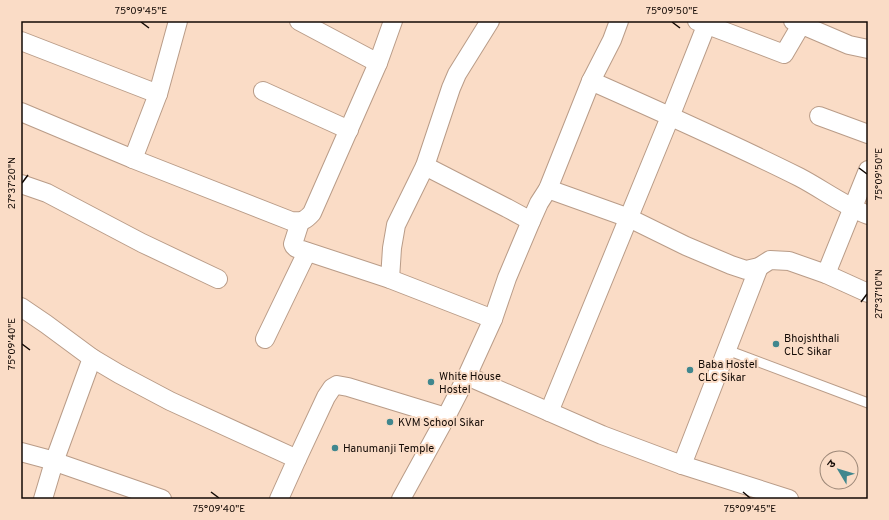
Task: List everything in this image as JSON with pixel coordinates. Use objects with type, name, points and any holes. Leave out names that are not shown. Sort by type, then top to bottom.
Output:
[{"type":"street","points":[[133,159],[158,94],[178,21]]},
{"type":"street","points":[[299,21],[378,63]]},
{"type":"street","points":[[21,112],[133,159],[291,221],[300,222],[307,219],[312,212],[378,63],[393,21]]},
{"type":"street","points":[[390,279],[392,248],[396,225],[425,166],[457,74],[490,21]]},
{"type":"street","points":[[401,499],[446,418],[493,319],[507,278],[539,203],[548,189],[591,81],[612,40],[619,21]]},
{"type":"street","points":[[549,412],[670,117],[704,22],[784,54],[797,23],[849,45],[868,49]]},
{"type":"street","points":[[21,40],[158,94]]},
{"type":"street","points":[[591,81],[800,178],[860,212]]},
{"type":"street","points":[[263,91],[349,130]]},
{"type":"street","points":[[819,116],[868,134]]},
{"type":"street","points":[[425,166],[531,222]]},
{"type":"street","points":[[826,274],[860,212],[868,170]]},
{"type":"street","points":[[21,184],[47,193],[218,279]]},
{"type":"street","points":[[548,189],[629,218],[686,246],[746,270],[759,267],[770,260],[789,261],[826,274],[868,293]]},
{"type":"street","points":[[300,222],[293,244],[296,248],[390,279],[493,319]]},
{"type":"street","points":[[265,338],[307,252]]},
{"type":"street","points":[[682,465],[759,267]]},
{"type":"street","points":[[21,307],[92,358],[170,401],[297,459]]},
{"type":"street","points":[[43,499],[54,462],[92,358]]},
{"type":"street","points":[[467,376],[602,435],[682,465],[789,499]]},
{"type":"street","points":[[279,499],[326,397],[332,388],[338,385],[446,418]]},
{"type":"street","points":[[21,452],[162,499]]},
{"type":"lane","points":[[727,350],[868,403]]},
{"type":"place","name":"Bhojshthali CLC Sikar","points":[[776,344]]},
{"type":"place","name":"Baba Hostel CLC Sikar","points":[[690,370]]},
{"type":"place","name":"White House Hostel","points":[[431,382]]},
{"type":"place","name":"KVM School Sikar","points":[[390,422]]},
{"type":"place","name":"Hanumanji Temple","points":[[335,448]]}]
